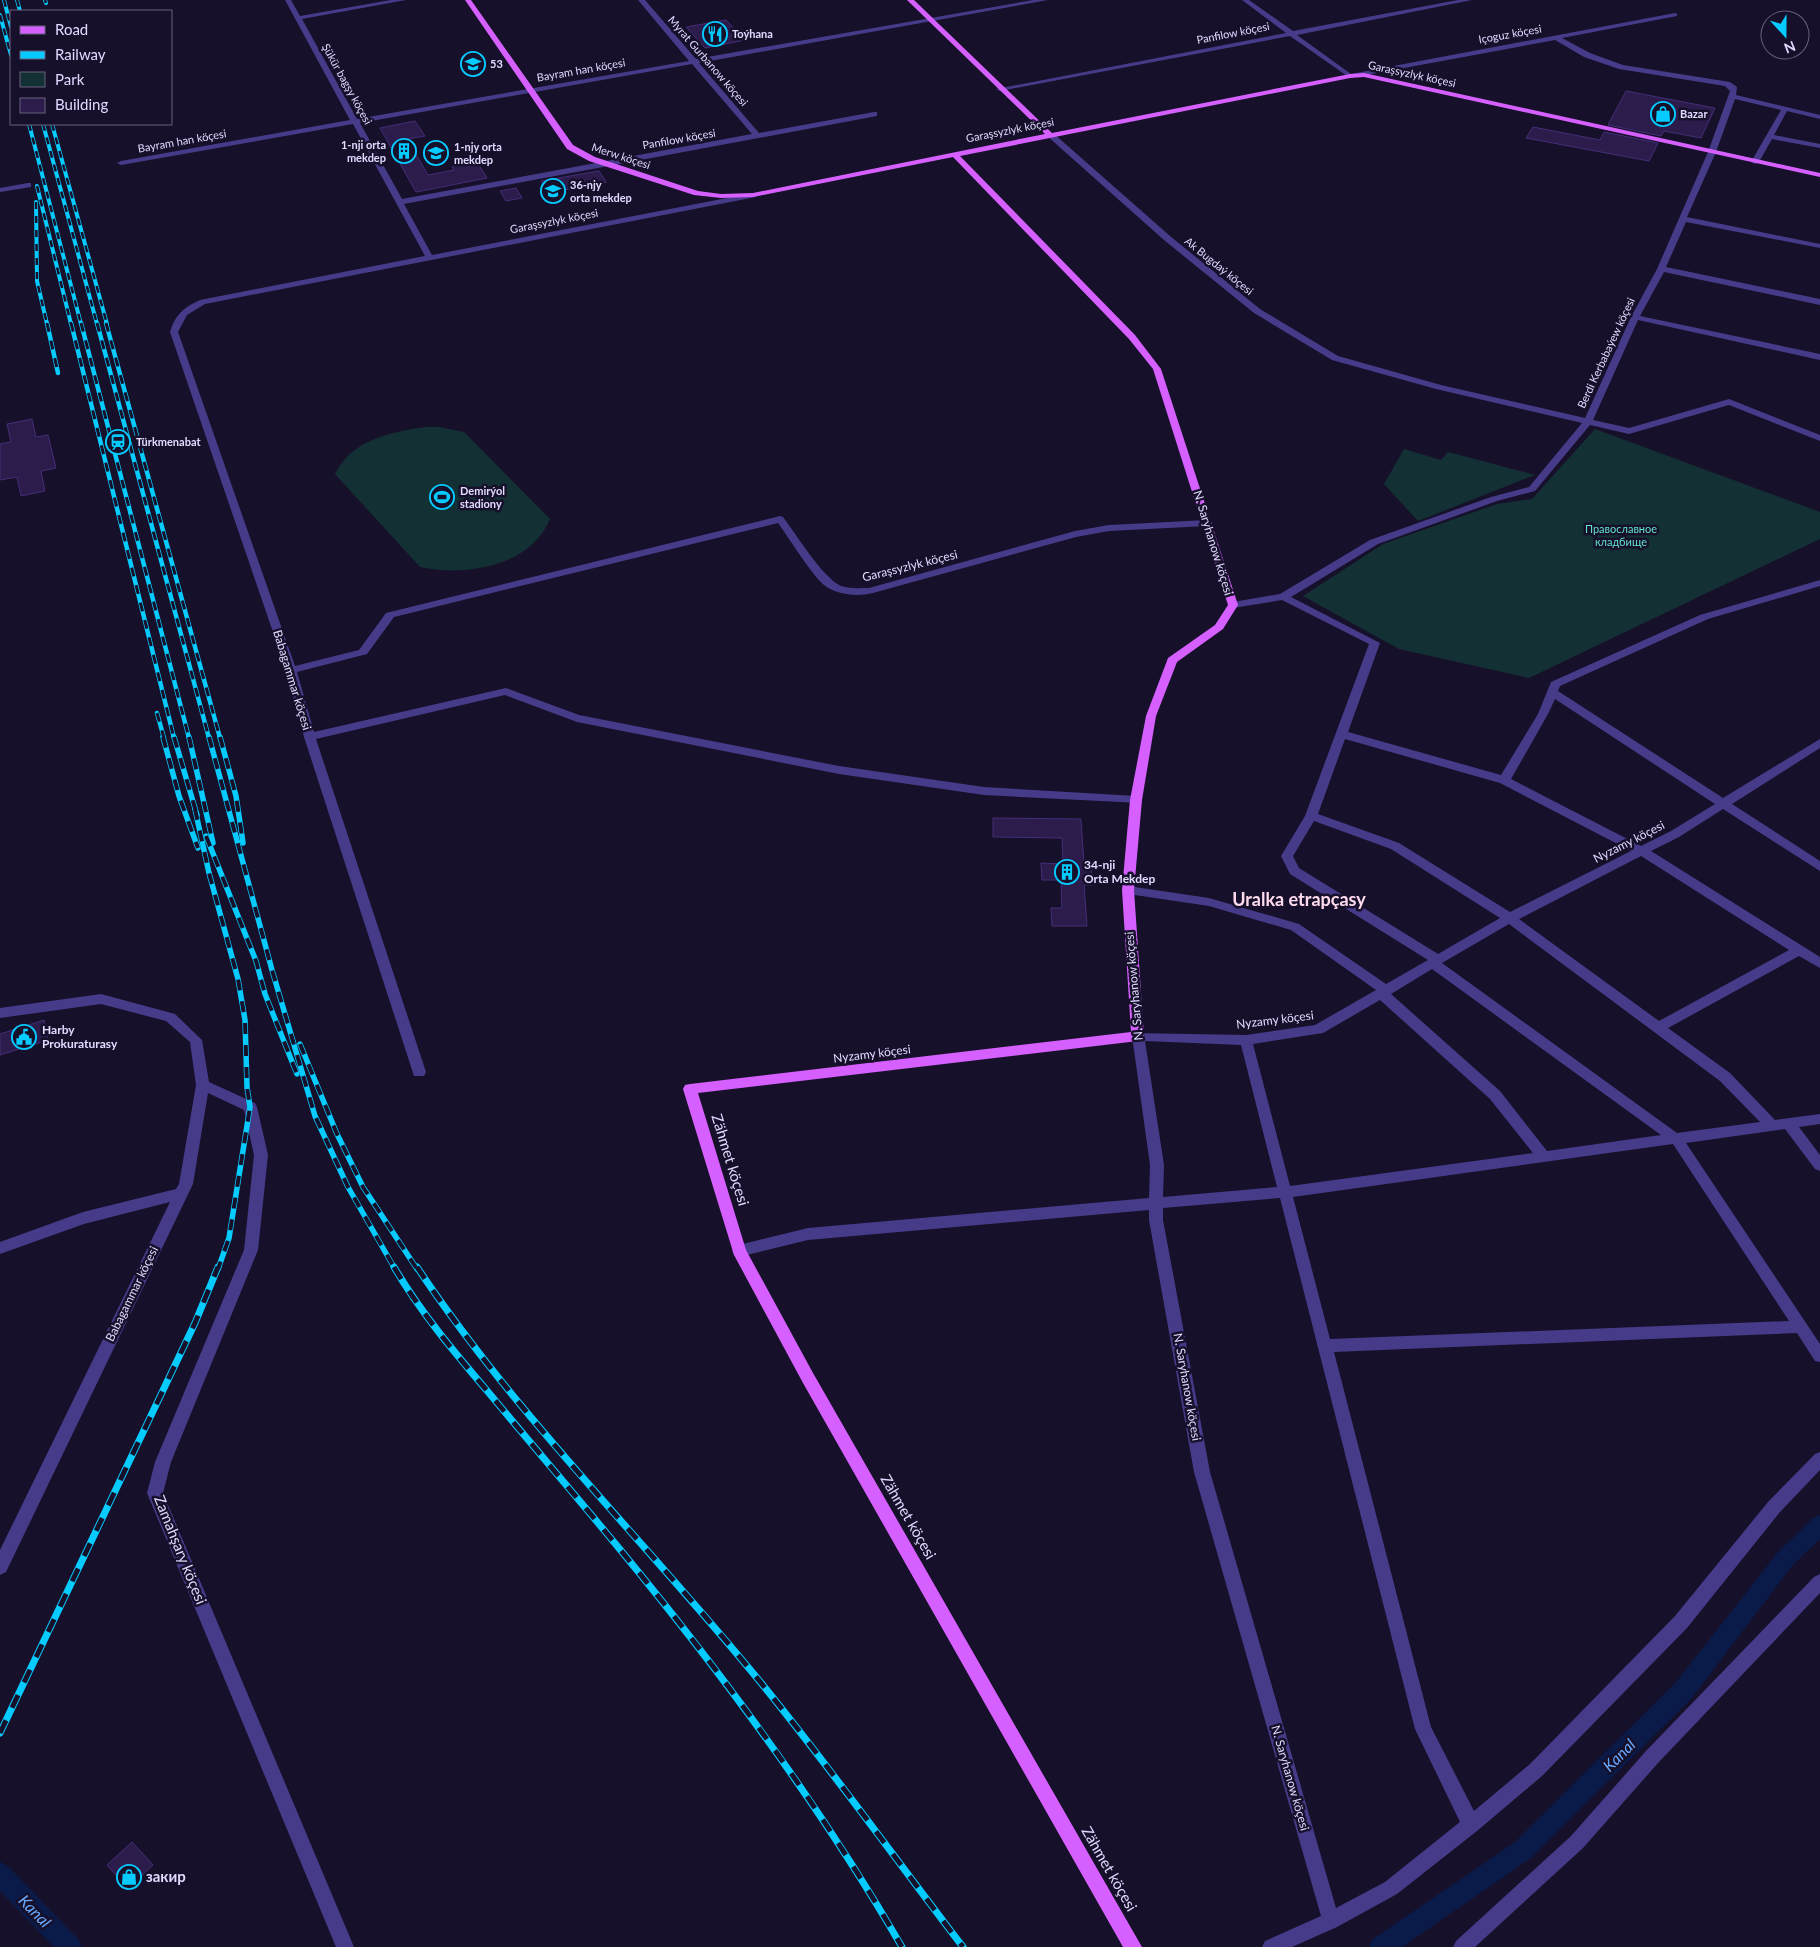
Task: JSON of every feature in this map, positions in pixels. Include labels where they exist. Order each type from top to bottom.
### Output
[{"type":"main road","name":"Merw köçesi","points":[[468,0],[570,147],[580,154],[697,193],[721,196],[753,195]]},
{"type":"main road","name":"Ak Bugdaý köçesi","points":[[910,0],[1000,89],[1050,135]]},
{"type":"main road","name":"Garaşsyzlyk köçesi","points":[[753,195],[1350,76],[1364,76],[1820,175]]},
{"type":"main road","name":"N. Saryhanow köçesi","points":[[954,154],[1132,337],[1157,369],[1233,605],[1219,627],[1172,660],[1151,716],[1136,800],[1128,890],[1138,1036]]},
{"type":"main road","name":"Nyzamy köçesi","points":[[690,1089],[1138,1036]]},
{"type":"main road","name":"Zähmet köçesi","points":[[690,1089],[739,1251],[813,1387],[1133,1947]]},
{"type":"street","name":"Şükür bagşy köçesi","points":[[288,0],[430,258]]},
{"type":"street","points":[[298,18],[403,0]]},
{"type":"street","name":"Myrat Gurbanow köçesi","points":[[641,0],[757,136]]},
{"type":"street","name":"Bayram han köçesi","points":[[121,163],[1045,0]]},
{"type":"street","points":[[1245,0],[1350,76]]},
{"type":"street","name":"Panfilow köçesi","points":[[1000,89],[1470,0]]},
{"type":"street","name":"Içoguz köçesi","points":[[1350,76],[1675,15]]},
{"type":"street","points":[[1555,38],[1587,55],[1622,67],[1727,84],[1734,89],[1733,96],[1820,117]]},
{"type":"street","name":"Berdi Kerbabaýew köçesi","points":[[1233,605],[1283,597],[1374,542],[1494,499],[1532,489],[1587,423],[1635,317],[1661,269],[1712,152],[1733,96]]},
{"type":"street","points":[[1755,162],[1785,109]]},
{"type":"street","name":"Panfilow köçesi","points":[[400,202],[874,114]]},
{"type":"street","name":"Ak Bugdaý köçesi","points":[[1050,135],[1167,238],[1257,311],[1335,358],[1439,387],[1587,423],[1629,431],[1729,402],[1820,438]]},
{"type":"street","points":[[1770,136],[1820,146]]},
{"type":"street","points":[[0,190],[28,185]]},
{"type":"street","name":"Garaşsyzlyk köçesi","points":[[203,302],[753,195]]},
{"type":"street","points":[[1683,219],[1820,246]]},
{"type":"street","points":[[1661,269],[1820,302]]},
{"type":"street","name":"Babagammar köçesi","points":[[203,302],[192,306],[177,319],[174,332],[291,670],[310,737],[419,1072]]},
{"type":"street","points":[[1635,317],[1820,357]]},
{"type":"street","name":"Garaşsyzlyk köçesi","points":[[291,670],[363,652],[390,614],[780,519],[826,581],[836,589],[850,592],[869,591],[1075,534],[1109,528],[1207,523]]},
{"type":"street","points":[[1504,780],[1543,714],[1555,684],[1704,617],[1820,583]]},
{"type":"street","points":[[1283,597],[1374,644],[1311,816],[1287,856],[1294,871],[1435,961],[1677,1140],[1820,1356]]},
{"type":"street","points":[[310,737],[506,691],[577,718],[839,770],[984,791],[1136,800]]},
{"type":"street","points":[[1552,692],[1820,867]]},
{"type":"street","points":[[1342,734],[1504,780],[1641,851],[1820,963]]},
{"type":"street","name":"Nyzamy köçesi","points":[[1138,1036],[1246,1040],[1318,1030],[1510,918],[1675,834],[1820,743]]},
{"type":"street","points":[[1311,816],[1395,846],[1510,918],[1725,1078],[1773,1126]]},
{"type":"street","points":[[1128,890],[1209,902],[1295,928],[1384,992],[1495,1095],[1545,1158]]},
{"type":"street","points":[[1658,1028],[1799,950]]},
{"type":"street","name":"Babagammar köçesi","points":[[0,1014],[25,1008],[101,999],[170,1017],[196,1040],[203,1085],[186,1184],[0,1568]]},
{"type":"street","name":"N. Saryhanow köçesi","points":[[1138,1036],[1157,1165],[1156,1220],[1202,1472],[1331,1921]]},
{"type":"street","points":[[1246,1040],[1423,1729],[1471,1825]]},
{"type":"street","name":"Zamahşary köçesi","points":[[203,1085],[250,1107],[261,1154],[251,1250],[163,1462],[155,1492],[345,1947]]},
{"type":"street","points":[[739,1251],[808,1234],[1285,1192],[1820,1119]]},
{"type":"street","points":[[1790,1124],[1820,1164]]},
{"type":"street","points":[[0,1248],[83,1218],[181,1194]]},
{"type":"street","points":[[1324,1346],[1801,1328]]},
{"type":"street","points":[[1271,1947],[1331,1921],[1391,1888],[1471,1825],[1536,1770],[1681,1622],[1774,1507],[1820,1459]]},
{"type":"street","points":[[1462,1947],[1577,1842],[1652,1757],[1820,1582]]},
{"type":"green space","name":"Demirýol stadiony","points":[[425,427],[439,427],[464,432],[550,519],[541,535],[528,548],[512,558],[476,569],[438,570],[420,567],[335,474],[342,462],[351,453],[373,440],[386,435]]},
{"type":"green space","name":"Православное кладбище","points":[[1595,429],[1820,512],[1820,539],[1529,678],[1399,649],[1303,596],[1383,544],[1497,504],[1532,499]]},
{"type":"green space","points":[[1404,449],[1441,460],[1448,452],[1535,475],[1418,521],[1384,484]]},
{"type":"building","name":"Toýhana","points":[[726,20],[745,40],[705,48],[686,27]]},
{"type":"building","name":"Bazar","points":[[1626,91],[1715,108],[1701,138],[1664,131],[1661,136],[1608,125]]},
{"type":"building","name":"1-nji orta mekdep","points":[[415,121],[425,136],[407,139],[428,175],[454,170],[452,166],[465,164],[467,167],[479,165],[487,178],[416,192],[380,128]]},
{"type":"building","points":[[1533,127],[1600,140],[1604,132],[1658,143],[1649,161],[1526,138]]},
{"type":"building","name":"36-njy orta mekdep","points":[[599,171],[606,182],[564,190],[566,193],[551,196],[541,181]]},
{"type":"building","points":[[516,188],[522,198],[506,201],[500,191]]},
{"type":"building","points":[[32,419],[36,437],[48,435],[56,468],[41,471],[45,491],[21,496],[17,477],[0,480],[0,444],[11,442],[7,424]]},
{"type":"building","name":"34-nji Orta Mekdep","points":[[993,818],[1081,819],[1084,864],[1091,864],[1092,885],[1084,885],[1087,926],[1052,926],[1051,908],[1062,908],[1061,880],[1042,880],[1041,863],[1063,864],[1062,838],[993,837]]},
{"type":"building","name":"Harby Prokuraturasy","points":[[44,1020],[48,1040],[0,1055],[0,1034]]},
{"type":"building","name":"закир","points":[[132,1842],[153,1865],[128,1889],[107,1865]]},
{"type":"waterway","name":"Kanal","points":[[1381,1947],[1523,1850],[1684,1690],[1785,1559],[1820,1525]]},
{"type":"waterway","name":"Kanal","points":[[0,1874],[70,1947]]},
{"type":"railway","points":[[4,0],[10,23]]},
{"type":"railway","points":[[17,0],[20,10]]},
{"type":"railway","points":[[0,15],[10,51]]},
{"type":"railway","points":[[29,125],[81,324]]},
{"type":"railway","points":[[43,125],[97,324]]},
{"type":"railway","points":[[52,125],[107,324]]},
{"type":"railway","points":[[37,186],[71,324]]},
{"type":"railway","points":[[36,202],[37,281],[47,324]]},
{"type":"railway","points":[[47,323],[58,373]]},
{"type":"railway","points":[[71,323],[174,738]]},
{"type":"railway","points":[[81,323],[189,738]]},
{"type":"railway","points":[[97,323],[209,738]]},
{"type":"railway","points":[[106,323],[220,738]]},
{"type":"railway","points":[[157,713],[164,738]]},
{"type":"railway","points":[[163,737],[179,796],[198,848]]},
{"type":"railway","points":[[174,737],[197,815]]},
{"type":"railway","points":[[189,737],[213,843]]},
{"type":"railway","points":[[209,737],[272,970],[315,1116],[348,1187],[395,1269]]},
{"type":"railway","points":[[220,737],[236,796],[243,843]]},
{"type":"railway","points":[[195,809],[209,873],[238,979],[245,1020],[247,1087],[250,1107],[229,1238],[218,1269]]},
{"type":"railway","points":[[206,836],[256,961],[265,994],[297,1074]]},
{"type":"railway","points":[[300,1044],[337,1134],[363,1187],[417,1269]]},
{"type":"railway","points":[[0,1733],[195,1323],[218,1267]]},
{"type":"railway","points":[[394,1267],[415,1300],[451,1348],[618,1547],[732,1691],[838,1842],[902,1947]]},
{"type":"railway","points":[[417,1267],[456,1323],[498,1377],[766,1689],[963,1947]]},
{"type":"place","name":"Toýhana","points":[[715,34]]},
{"type":"place","name":"53","points":[[473,64]]},
{"type":"place","name":"Bazar","points":[[1663,114]]},
{"type":"place","name":"1-nji orta mekdep","points":[[404,151]]},
{"type":"place","name":"1-njy orta mekdep","points":[[436,153]]},
{"type":"place","name":"36-njy orta mekdep","points":[[553,191]]},
{"type":"place","name":"Türkmenabat","points":[[118,442]]},
{"type":"place","name":"Demirýol stadiony","points":[[442,497]]},
{"type":"place","name":"34-nji Orta Mekdep","points":[[1067,872]]},
{"type":"place","name":"Harby Prokuraturasy","points":[[24,1037]]},
{"type":"place","name":"закир","points":[[129,1877]]},
{"type":"district","name":"Uralka etrapçasy","points":[[1299,900]]}]
